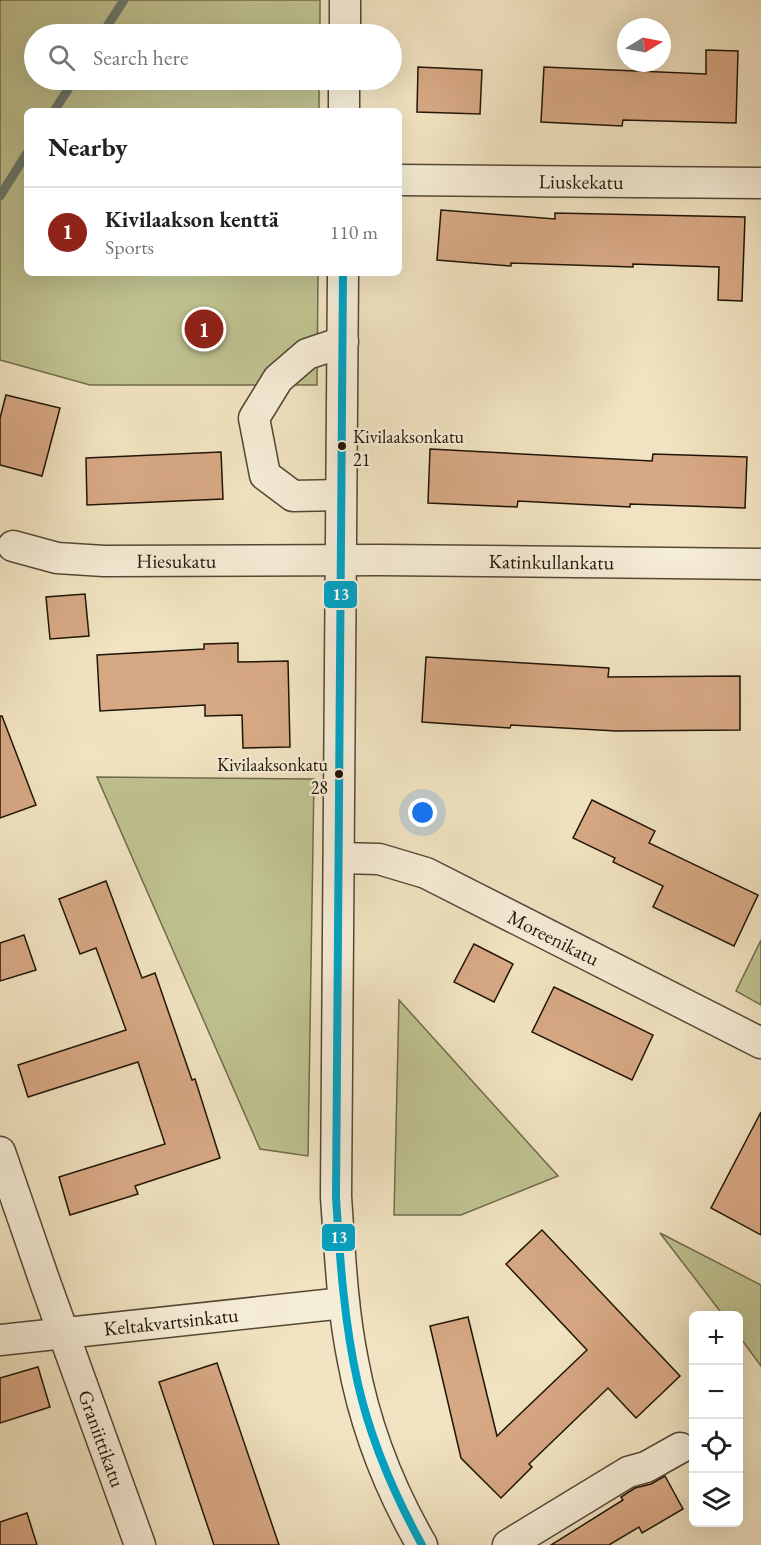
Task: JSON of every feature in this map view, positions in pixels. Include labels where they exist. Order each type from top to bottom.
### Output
[{"type":"street","points":[[345,0],[345,24]]},
{"type":"street","points":[[344,90],[344,108]]},
{"type":"street","name":"Liuskekatu","points":[[402,180],[761,183]]},
{"type":"street","points":[[343,276],[336,1197],[344,1303],[353,1362],[378,1453],[406,1518],[422,1545]]},
{"type":"street","points":[[341,495],[293,496],[265,475],[254,418],[279,379],[307,354],[343,342]]},
{"type":"street","name":"Hiesukatu","points":[[13,546],[57,558],[104,561],[341,560]]},
{"type":"street","name":"Katinkullankatu","points":[[341,560],[761,564]]},
{"type":"street","name":"Moreenikatu","points":[[339,858],[379,859],[426,873],[761,1042]]},
{"type":"street","name":"Graniittikatu","points":[[0,1152],[140,1545]]},
{"type":"street","name":"Keltakvartsinkatu","points":[[0,1340],[344,1303]]},
{"type":"street","points":[[508,1545],[628,1472],[646,1467],[680,1448]]},
{"type":"green space","points":[[0,0],[320,0],[320,24],[24,24],[24,90],[319,90],[319,108],[24,108],[24,276],[318,276],[317,385],[90,385],[0,360]]},
{"type":"green space","points":[[97,777],[314,779],[308,1156],[260,1149]]},
{"type":"green space","points":[[761,940],[761,1005],[736,991]]},
{"type":"green space","points":[[399,1000],[558,1176],[461,1215],[394,1215]]},
{"type":"green space","points":[[660,1233],[761,1285],[761,1366],[743,1341],[743,1311],[720,1311]]},
{"type":"building","points":[[706,50],[738,51],[736,123],[623,120],[622,126],[541,122],[544,67],[617,70],[617,72],[706,74]]},
{"type":"building","points":[[418,67],[482,70],[480,114],[417,112]]},
{"type":"building","points":[[441,210],[555,219],[555,213],[745,217],[742,301],[718,300],[719,267],[511,263],[511,266],[437,260]]},
{"type":"building","points":[[6,395],[60,408],[42,476],[0,465],[0,418]]},
{"type":"building","points":[[430,449],[652,461],[653,454],[747,457],[745,508],[630,504],[630,507],[518,501],[517,507],[428,503]]},
{"type":"building","points":[[221,452],[223,499],[87,505],[86,458]]},
{"type":"building","points":[[85,594],[89,636],[50,639],[46,597]]},
{"type":"building","points":[[238,643],[238,662],[288,661],[290,747],[243,748],[242,715],[205,716],[205,705],[100,711],[97,655],[204,649],[204,644]]},
{"type":"building","points":[[426,657],[609,668],[608,677],[740,676],[740,730],[616,731],[511,725],[510,728],[422,722]]},
{"type":"building","points":[[0,716],[2,716],[36,805],[0,818]]},
{"type":"building","points":[[592,800],[655,831],[649,843],[758,895],[734,946],[653,907],[663,886],[613,862],[615,858],[573,838]]},
{"type":"building","points":[[106,881],[142,978],[155,973],[192,1080],[195,1079],[220,1158],[135,1186],[138,1194],[70,1215],[59,1177],[165,1144],[138,1062],[28,1097],[18,1065],[126,1030],[96,948],[80,954],[59,899]]},
{"type":"building","points":[[24,935],[36,970],[0,981],[0,943]]},
{"type":"building","points":[[474,944],[513,964],[494,1002],[454,982]]},
{"type":"building","points":[[554,987],[653,1035],[632,1080],[532,1032]]},
{"type":"building","points":[[761,1112],[761,1235],[711,1208]]},
{"type":"building","points":[[542,1230],[680,1376],[636,1418],[608,1388],[529,1464],[532,1467],[501,1498],[461,1458],[430,1326],[468,1317],[497,1436],[587,1350],[506,1264]]},
{"type":"building","points":[[217,1363],[279,1545],[214,1545],[159,1382]]},
{"type":"building","points":[[38,1367],[50,1407],[0,1423],[0,1378]]},
{"type":"building","points":[[665,1476],[683,1509],[642,1533],[639,1527],[609,1545],[551,1545],[623,1500],[621,1497],[635,1488],[651,1484]]},
{"type":"building","points":[[27,1513],[37,1545],[0,1545],[0,1522]]},
{"type":"waterway","points":[[108,24],[124,0]]},
{"type":"waterway","points":[[56,108],[68,90]]},
{"type":"waterway","points":[[0,196],[24,158]]},
{"type":"transit line","name":"13","points":[[343,276],[336,1197],[346,1314],[363,1405],[384,1467],[422,1545]]},
{"type":"place","name":"Kivilaakson kenttä","points":[[204,329]]},
{"type":"place","name":"Kivilaaksonkatu 21","points":[[342,446]]},
{"type":"place","name":"Kivilaaksonkatu 28","points":[[339,774]]}]
